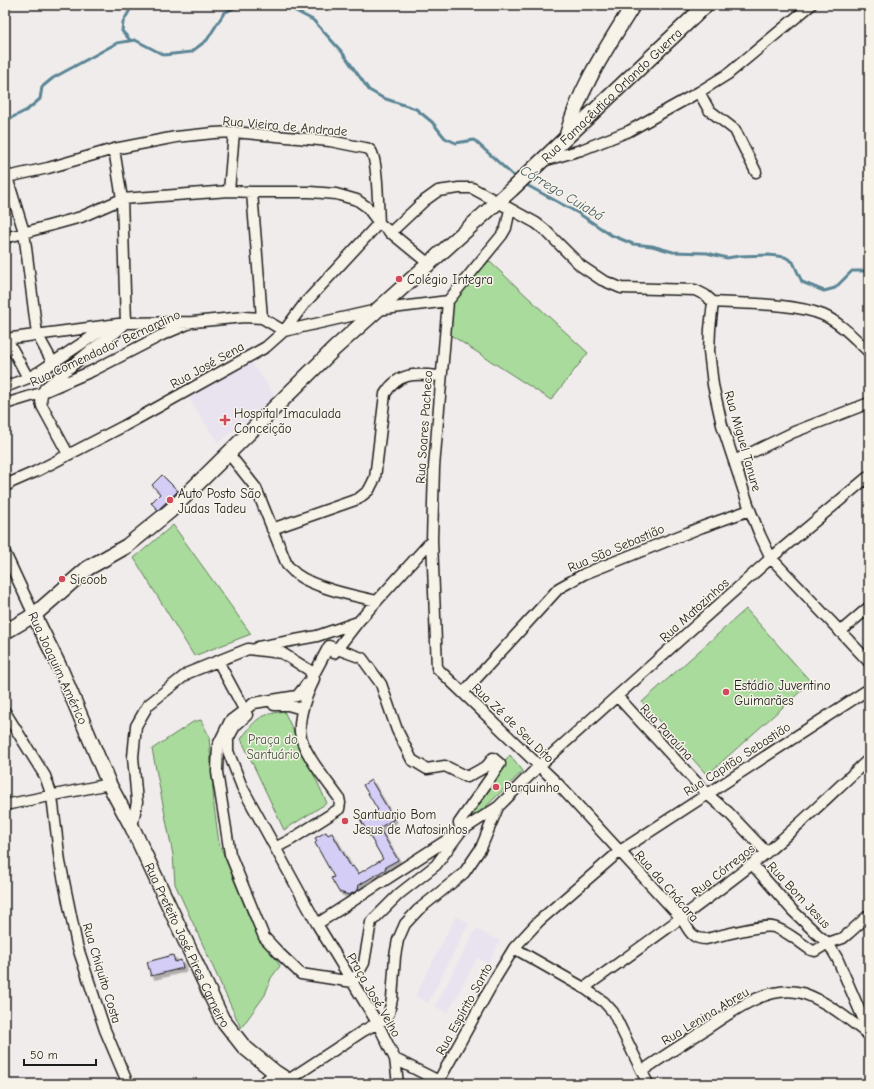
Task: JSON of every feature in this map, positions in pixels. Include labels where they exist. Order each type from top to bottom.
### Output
[{"type":"main road","points":[[567,136],[587,82],[633,5]]},
{"type":"main road","name":"Rua Famacêutico Orlando Guerra","points":[[5,632],[34,615],[88,568],[127,546],[170,511],[335,348],[429,264],[504,206],[511,190],[706,5]]},
{"type":"main road","name":"Rua Joaquim Américo","points":[[34,615],[61,670],[110,784]]},
{"type":"main road","name":"Rua Prefeito José Pires Carneiro","points":[[110,784],[132,827],[222,1019],[244,1047],[285,1079]]},
{"type":"street","points":[[537,165],[629,131],[699,92],[728,74],[811,5]]},
{"type":"street","points":[[699,92],[709,110],[735,130],[756,172]]},
{"type":"street","points":[[230,191],[234,132]]},
{"type":"street","name":"Rua Vieira de Andrade","points":[[6,174],[48,168],[114,149],[176,137],[234,132],[330,141],[370,150],[373,156],[377,177],[379,224]]},
{"type":"street","points":[[567,136],[581,150]]},
{"type":"street","points":[[68,454],[42,406],[40,400],[42,393],[45,388],[126,323],[122,199],[114,149]]},
{"type":"street","points":[[6,174],[24,232],[37,334],[53,363]]},
{"type":"street","points":[[390,233],[424,201],[438,191],[458,188],[472,188],[536,223],[581,266],[602,280],[621,288],[696,290],[713,302],[800,308],[824,316],[843,328],[869,352]]},
{"type":"street","points":[[5,238],[81,217],[122,199],[230,191],[310,192],[336,194],[357,200],[367,207],[379,224],[429,264]]},
{"type":"street","points":[[252,192],[262,318]]},
{"type":"street","points":[[284,331],[377,310],[448,301],[502,235],[506,228],[504,206]]},
{"type":"street","name":"Rua José Sena","points":[[7,484],[124,426],[266,347],[284,331],[305,303],[379,224]]},
{"type":"street","name":"Rua Soares Pacheco","points":[[437,668],[432,540],[434,467],[440,376],[448,301]]},
{"type":"street","name":"Rua Miguel Tanure","points":[[713,302],[709,351],[712,378],[722,425],[750,510],[771,558],[869,662]]},
{"type":"street","name":"Rua Comendador Bernardino","points":[[6,339],[126,323],[193,322],[244,317],[262,318],[284,331]]},
{"type":"street","name":"Rua Comendador Bernardino","points":[[5,404],[42,393],[92,371],[162,335],[193,322]]},
{"type":"street","points":[[5,387],[28,378],[53,363],[108,325]]},
{"type":"street","points":[[6,339],[28,378]]},
{"type":"street","points":[[272,529],[358,499],[369,490],[375,478],[385,394],[390,386],[404,377],[415,374],[440,376]]},
{"type":"street","points":[[734,461],[794,432],[869,403]]},
{"type":"street","points":[[229,454],[256,488],[287,565],[296,574],[310,582],[377,601]]},
{"type":"street","name":"Rua Matozinhos","points":[[498,807],[539,766],[771,558],[869,476]]},
{"type":"street","name":"Rua São Sebastião","points":[[463,693],[559,588],[584,574],[750,510]]},
{"type":"street","points":[[338,649],[358,622],[432,540]]},
{"type":"street","name":"Rua Joaquim Américo","points":[[5,553],[34,615]]},
{"type":"street","points":[[840,632],[869,607]]},
{"type":"street","points":[[132,827],[137,802],[132,757],[136,726],[148,705],[188,673],[248,649],[317,636],[358,622]]},
{"type":"street","points":[[314,677],[297,696],[254,703],[235,726],[228,739],[228,751],[242,787],[275,848],[292,839],[339,808],[340,803],[338,798],[306,750],[300,732],[302,709],[314,677],[329,646],[362,658],[381,684],[397,730],[412,760],[427,769],[445,766],[467,777],[487,766],[493,758],[500,764],[459,823],[461,831]]},
{"type":"street","points":[[248,649],[282,654],[309,670],[314,677]]},
{"type":"street","points":[[218,661],[246,712]]},
{"type":"street","name":"Rua Zé de Seu Dito","points":[[437,668],[557,783],[620,851]]},
{"type":"street","name":"Rua Capitão Sebastião","points":[[514,948],[539,921],[620,851],[869,689]]},
{"type":"street","name":"Rua Paraúna","points":[[617,696],[706,794],[728,812],[766,852]]},
{"type":"street","points":[[302,709],[288,704],[271,706],[246,712],[230,721],[218,744],[217,772],[230,854],[264,937],[301,974],[352,982],[364,963],[371,922],[399,894],[436,865],[461,831]]},
{"type":"street","name":"Rua Chiquito Costa","points":[[5,712],[45,776],[52,796],[60,862],[76,945],[105,1030],[128,1084]]},
{"type":"street","name":"Rua Córregos","points":[[584,988],[682,919],[752,864],[869,759]]},
{"type":"street","points":[[5,805],[110,784]]},
{"type":"street","points":[[317,924],[498,807]]},
{"type":"street","points":[[261,1084],[285,1079],[363,1031],[385,1020],[389,1013],[392,999],[395,956],[398,940],[406,924],[418,910],[464,873],[481,848],[498,807]]},
{"type":"street","name":"Praça José Velho","points":[[275,848],[317,924],[378,1024],[395,1059],[398,1084]]},
{"type":"street","name":"Rua da Chácara","points":[[620,851],[682,919],[693,936],[699,939],[706,939],[762,926],[773,927],[783,931],[811,950],[820,950],[828,943]]},
{"type":"street","name":"Rua Bom Jesus","points":[[752,864],[792,910],[828,943],[837,958],[869,1032]]},
{"type":"street","name":"Rua Bom Jesus","points":[[828,943],[843,938],[869,916]]},
{"type":"street","points":[[514,948],[584,988],[604,1002],[613,1012],[648,1084]]},
{"type":"street","name":"Rua Espírito Santo","points":[[438,1082],[495,979],[514,948]]},
{"type":"street","name":"Rua Lenina Abreu","points":[[642,1071],[739,1008],[765,996],[780,992],[801,993],[817,999],[869,1035]]},
{"type":"street","points":[[395,1059],[438,1082]]},
{"type":"shaded area","name":"Hospital Imaculada Conceição","points":[[249,359],[276,397],[218,443],[188,397]]},
{"type":"shaded area","points":[[456,916],[469,923],[428,1003],[415,996]]},
{"type":"shaded area","points":[[476,929],[500,941],[488,964],[477,958],[448,1013],[435,1006]]},
{"type":"green space","points":[[489,261],[588,353],[551,400],[449,334],[454,297]]},
{"type":"green space","points":[[173,525],[251,634],[194,656],[134,558]]},
{"type":"green space","name":"Estádio Juventino Guimarães","points":[[746,609],[811,682],[707,775],[642,702]]},
{"type":"green space","name":"Praça do Santuário","points":[[284,711],[327,803],[284,830],[241,739],[258,719]]},
{"type":"green space","points":[[201,720],[209,736],[214,806],[219,843],[249,917],[280,966],[271,978],[265,995],[241,1028],[175,884],[173,855],[152,749],[193,722]]},
{"type":"green space","name":"Parquinho","points":[[510,755],[523,771],[475,817],[466,822],[466,816]]},
{"type":"building","points":[[162,475],[178,491],[158,510],[151,503],[160,494],[152,485]]},
{"type":"building","points":[[371,780],[394,819],[379,828],[398,860],[359,885],[358,890],[349,895],[339,892],[331,878],[334,877],[315,843],[317,841],[315,838],[326,832],[328,835],[332,833],[351,867],[353,866],[358,874],[383,859],[360,819],[378,810],[363,785]]},
{"type":"building","points":[[173,955],[175,962],[181,960],[183,968],[151,976],[147,962]]},
{"type":"waterway","points":[[131,5],[131,8],[123,22],[122,31],[131,41]]},
{"type":"waterway","name":"Córrego Cuiabá","points":[[5,121],[27,110],[40,99],[42,87],[53,78],[117,43],[135,40],[164,55],[191,52],[207,40],[224,13],[240,5]]},
{"type":"waterway","name":"Córrego Cuiabá","points":[[284,5],[313,20],[342,52],[369,90],[383,98],[416,109],[432,122],[445,138],[456,143],[474,140],[517,179]]},
{"type":"waterway","name":"Córrego Cuiabá","points":[[523,183],[578,213],[611,235],[633,244],[652,246],[673,252],[707,253],[727,258],[769,255],[785,257],[793,262],[802,282],[824,291],[835,288],[852,271],[869,271]]},
{"type":"place","name":"Colégio Integra","points":[[399,279]]},
{"type":"place","name":"Hospital Imaculada Conceição","points":[[225,420]]},
{"type":"place","name":"Auto Posto São Judas Tadeu","points":[[170,500]]},
{"type":"place","name":"Sicoob","points":[[62,579]]},
{"type":"place","name":"Estádio Juventino Guimarães","points":[[726,692]]},
{"type":"place","name":"Parquinho","points":[[496,787]]},
{"type":"place","name":"Santuario Bom Jesus de Matosinhos","points":[[345,821]]}]
